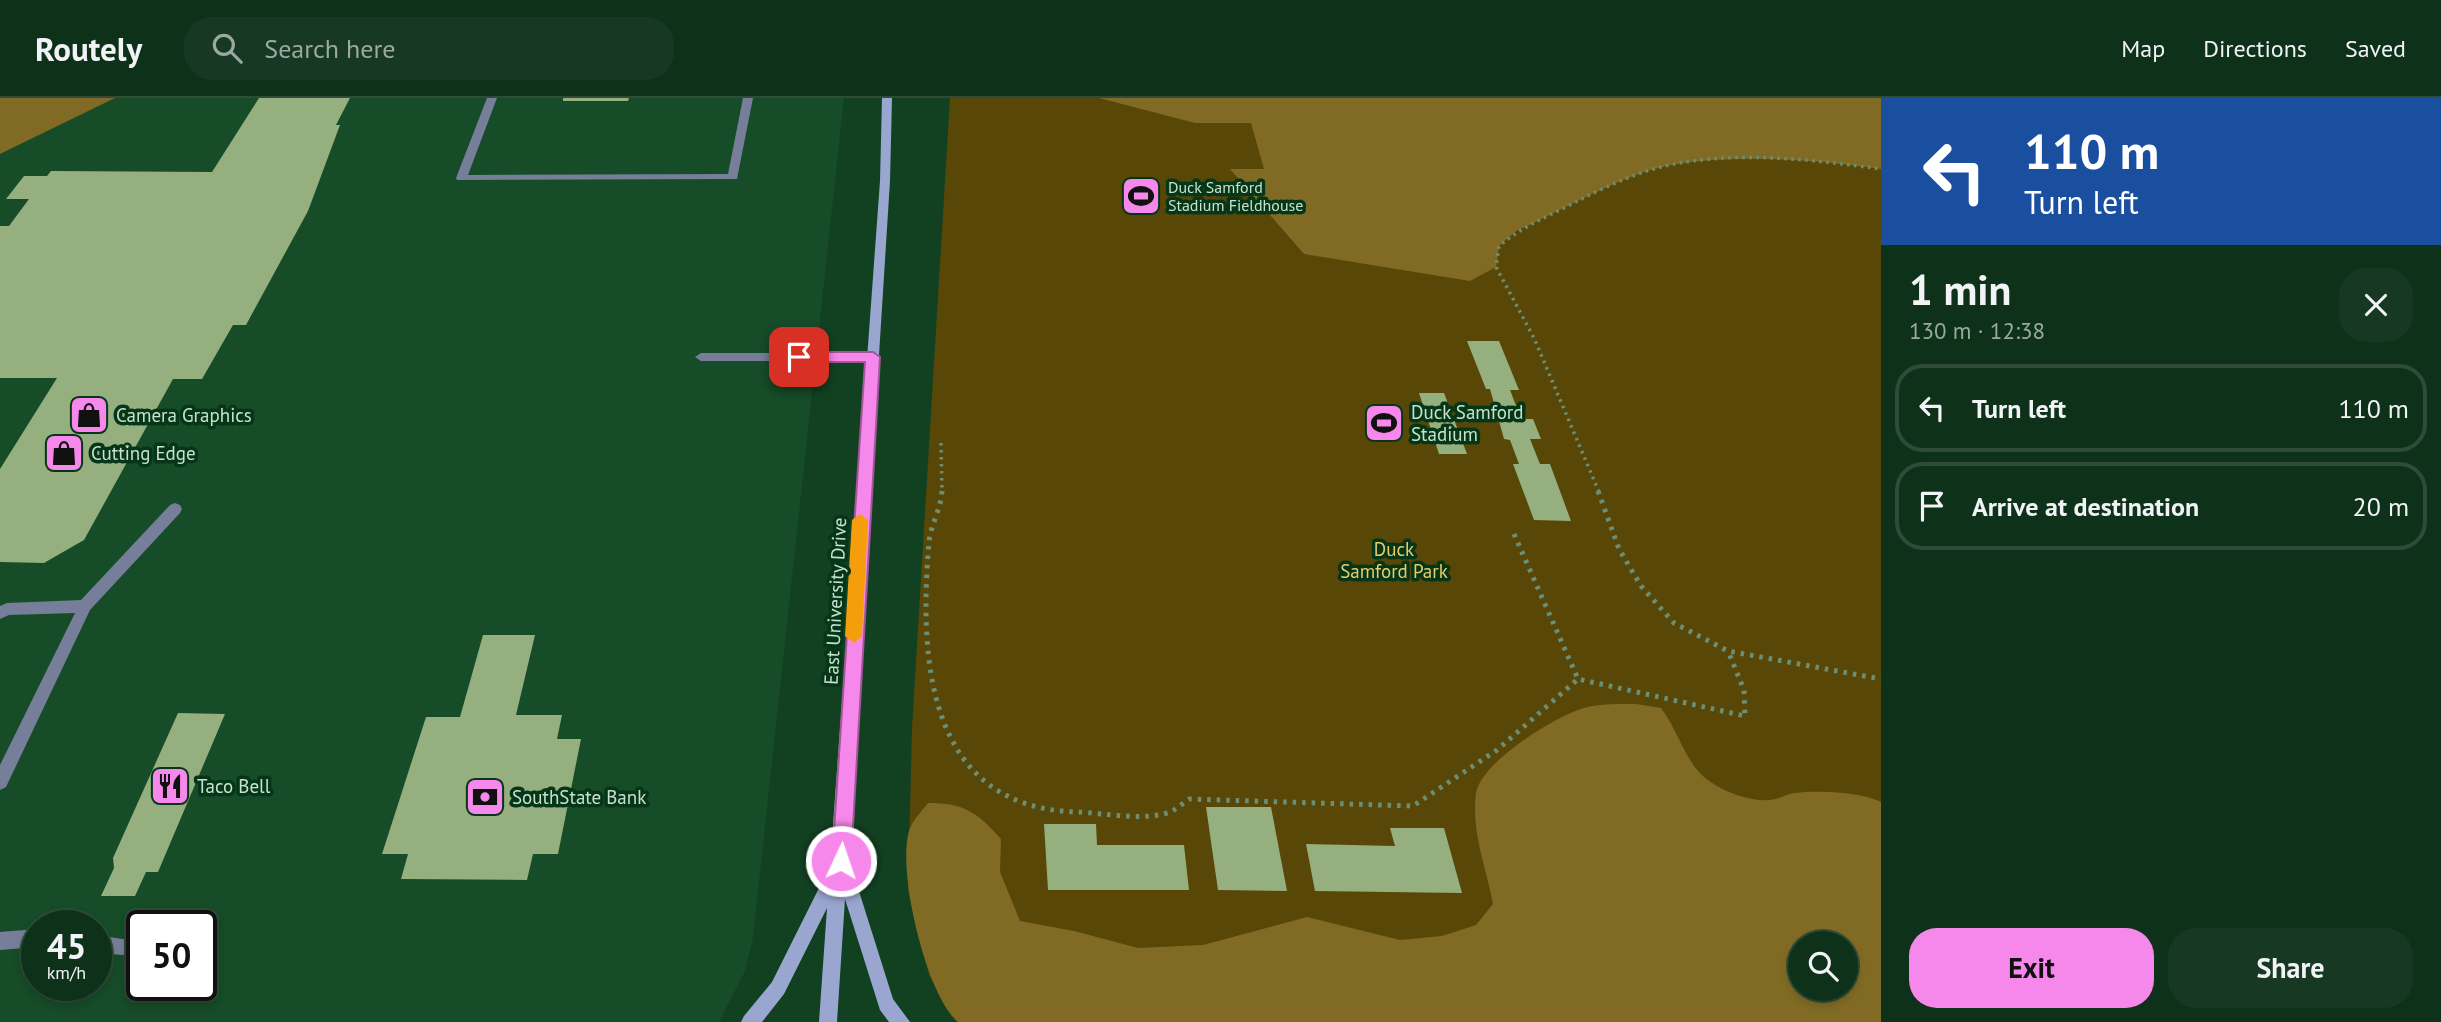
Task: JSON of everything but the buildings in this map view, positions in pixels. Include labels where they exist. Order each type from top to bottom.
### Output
[{"type":"main road","name":"East University Drive","points":[[828,1022],[885,181],[887,98]]},
{"type":"main road","points":[[750,1022],[778,988],[841,861]]},
{"type":"main road","points":[[841,861],[886,1004],[901,1022]]},
{"type":"street","points":[[492,98],[461,178],[733,177],[748,98]]},
{"type":"street","points":[[701,357],[873,357]]},
{"type":"street","points":[[0,782],[85,606],[175,509]]},
{"type":"street","points":[[0,613],[6,609],[85,606]]},
{"type":"street","points":[[0,941],[21,939]]},
{"type":"street","points":[[112,945],[123,946]]},
{"type":"path","points":[[1881,169],[1769,161],[1676,164],[1646,172],[1516,231],[1499,246],[1496,267],[1539,351],[1593,476],[1619,549],[1641,586],[1674,623],[1728,651],[1881,679]]},
{"type":"path","points":[[941,443],[942,496],[929,539],[929,653],[935,694],[943,729],[960,760],[984,785],[1017,802],[1062,812],[1168,813],[1189,799],[1413,806],[1497,750],[1578,679]]},
{"type":"path","points":[[1514,534],[1578,679]]},
{"type":"path","points":[[1578,679],[1745,716],[1744,690],[1728,651]]},
{"type":"shaded area","points":[[0,98],[115,98],[0,154]]},
{"type":"shaded area","points":[[115,98],[844,98],[753,937],[745,971],[719,1022],[0,1022],[0,154]]},
{"type":"shaded area","points":[[1099,98],[1881,98],[1881,169],[1826,162],[1731,159],[1672,165],[1647,171],[1516,231],[1499,246],[1496,267],[1470,281],[1304,254],[1230,169],[1264,169],[1251,123],[1195,123]]},
{"type":"shaded area","points":[[1607,704],[1636,704],[1661,708],[1697,770],[1726,791],[1761,800],[1795,793],[1827,792],[1863,796],[1881,802],[1881,1022],[958,1022],[946,1008],[935,986],[917,931],[907,874],[906,850],[909,831],[928,803],[961,807],[985,822],[1001,839],[1000,872],[1020,921],[1074,931],[1138,948],[1203,945],[1307,917],[1400,940],[1442,936],[1476,925],[1493,904],[1477,836],[1476,793],[1481,781],[1503,756],[1551,723],[1578,710]]},
{"type":"green space","name":"Duck Samford Park","points":[[950,98],[1881,98],[1881,1022],[958,1022],[929,975],[908,891],[912,728]]},
{"type":"slow traffic","points":[[854,636],[860,520]]},
{"type":"place","name":"Duck Samford Stadium Fieldhouse","points":[[1141,196]]},
{"type":"place","name":"Camera Graphics","points":[[89,415]]},
{"type":"place","name":"Duck Samford Stadium","points":[[1384,423]]},
{"type":"place","name":"Cutting Edge","points":[[64,453]]},
{"type":"place","name":"Taco Bell","points":[[170,786]]},
{"type":"place","name":"SouthState Bank","points":[[485,797]]},
{"type":"route","points":[[799,357],[873,357],[860,517],[841,861]]}]
